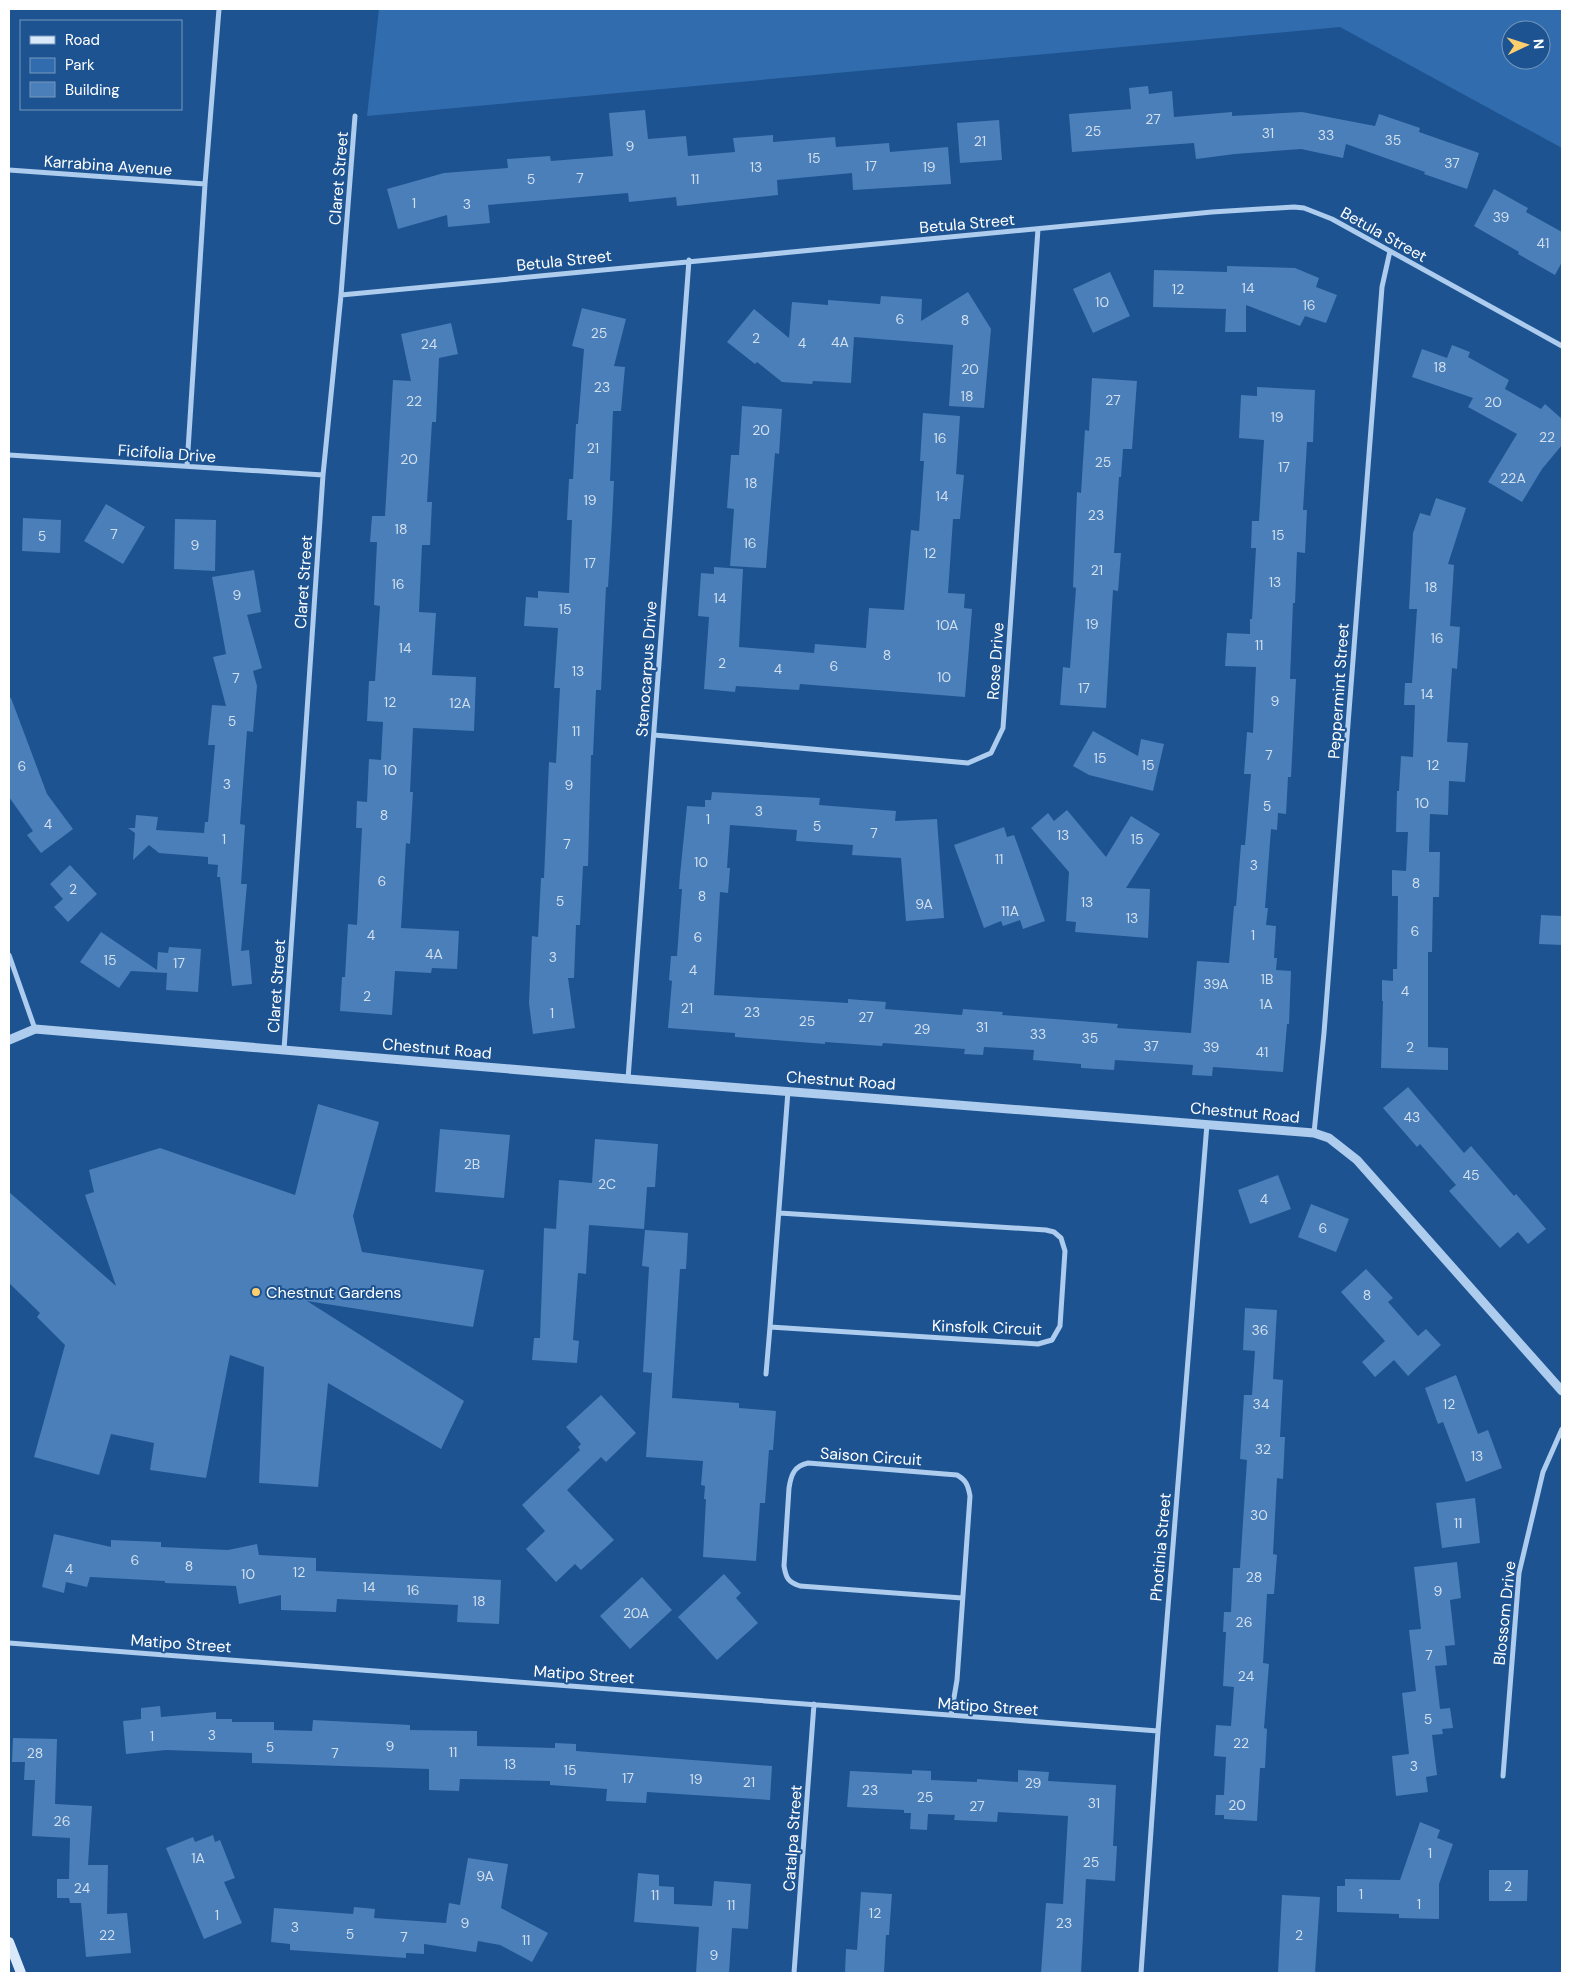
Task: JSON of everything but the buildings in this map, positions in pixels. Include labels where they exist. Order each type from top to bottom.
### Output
[{"type":"main road","points":[[9,1942],[20,1973]]},
{"type":"street","points":[[187,466],[205,184],[220,9]]},
{"type":"street","name":"Claret Street","points":[[284,1050],[323,475],[341,295],[355,116]]},
{"type":"street","name":"Karrabina Avenue","points":[[9,170],[205,184]]},
{"type":"street","name":"Betula Street","points":[[341,295],[689,260],[1212,212],[1294,207],[1304,208],[1332,220],[1562,346]]},
{"type":"street","name":"Rose Drive","points":[[654,735],[968,763],[991,753],[1002,728],[1038,229]]},
{"type":"street","name":"Peppermint Street","points":[[1314,1133],[1324,1033],[1382,287],[1390,251]]},
{"type":"street","name":"Stenocarpus Drive","points":[[628,1079],[689,260]]},
{"type":"street","name":"Ficifolia Drive","points":[[9,455],[323,475]]},
{"type":"street","points":[[9,955],[35,1029]]},
{"type":"street","name":"Chestnut Road","points":[[9,1040],[35,1029],[628,1079],[1207,1123],[1314,1133],[1329,1138],[1357,1160],[1562,1391]]},
{"type":"street","points":[[766,1374],[788,1091]]},
{"type":"street","name":"Photinia Street","points":[[1141,1973],[1158,1731],[1207,1123]]},
{"type":"street","name":"Kinsfolk Circuit","points":[[770,1327],[1038,1344],[1052,1340],[1060,1326],[1065,1251],[1061,1238],[1054,1232],[779,1213]]},
{"type":"street","name":"Blossom Drive","points":[[1503,1776],[1519,1573],[1543,1472],[1562,1429]]},
{"type":"street","name":"Saison Circuit","points":[[951,1715],[957,1680],[970,1496],[968,1485],[957,1474],[808,1464],[801,1465],[795,1469],[791,1476],[789,1488],[784,1566],[786,1576],[790,1582],[800,1586],[962,1598]]},
{"type":"street","name":"Matipo Street","points":[[9,1643],[1158,1731]]},
{"type":"street","name":"Catalpa Street","points":[[794,1973],[814,1704]]},
{"type":"green space","points":[[379,9],[1562,9],[1562,148],[1340,27],[367,116]]},
{"type":"place","name":"Chestnut Gardens","points":[[256,1292]]}]
